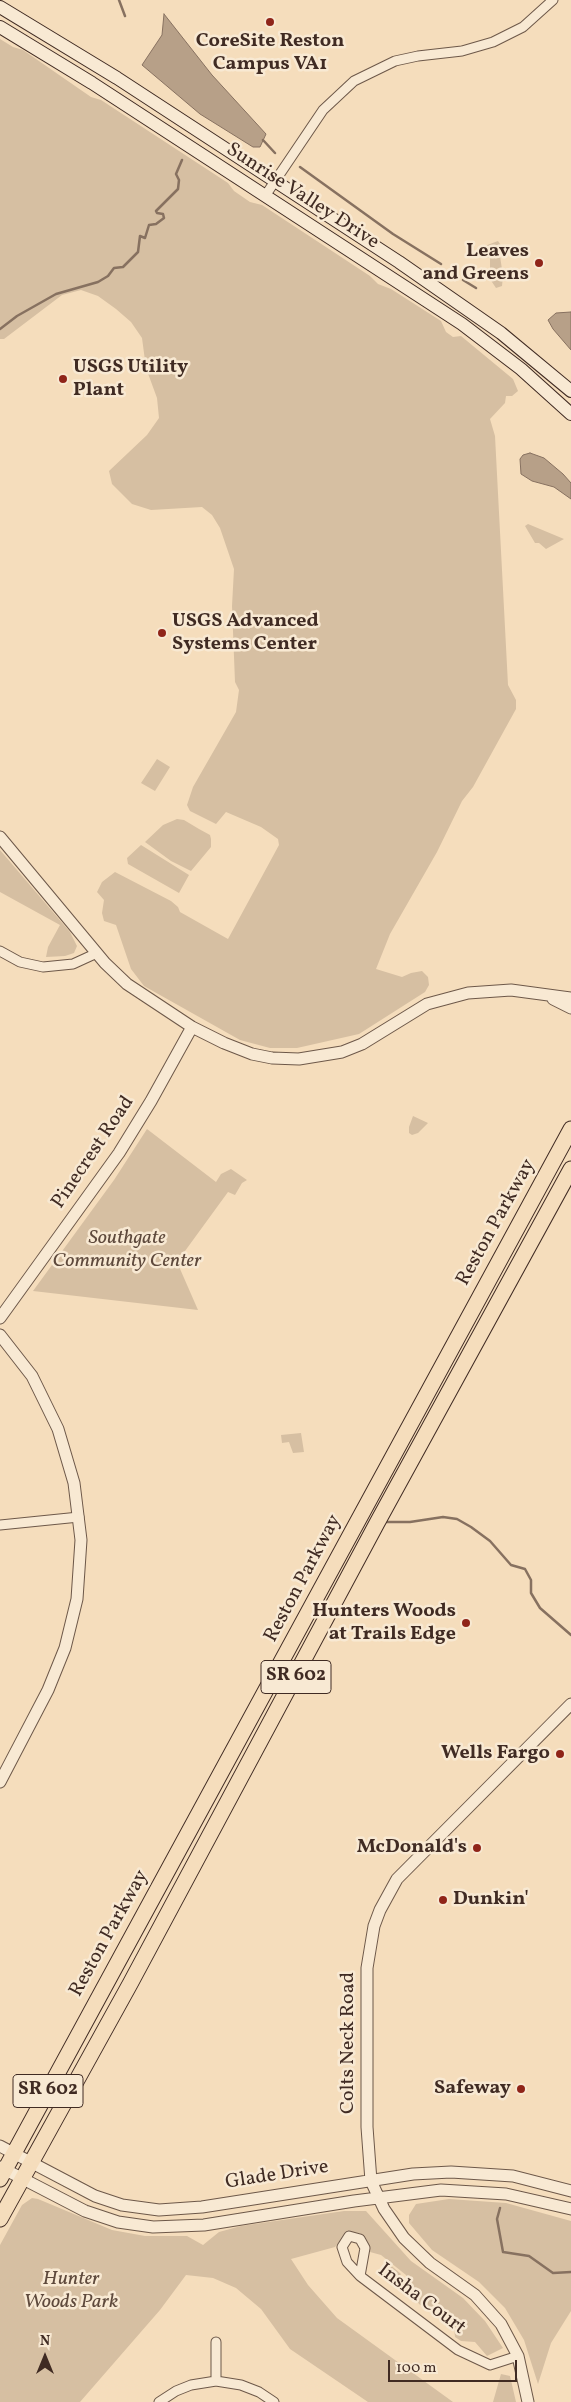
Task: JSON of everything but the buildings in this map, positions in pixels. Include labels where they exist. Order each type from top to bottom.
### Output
[{"type":"main road","name":"Sunrise Valley Drive","points":[[0,7],[81,55],[478,316],[514,342],[571,391]]},
{"type":"main road","name":"Sunrise Valley Drive","points":[[0,27],[92,83],[484,340],[571,414]]},
{"type":"main road","name":"Reston Parkway","points":[[2,2172],[14,2154],[571,1129]]},
{"type":"main road","name":"Reston Parkway","points":[[0,2219],[571,1169]]},
{"type":"street","points":[[265,196],[323,110],[354,81],[371,70],[395,61],[418,56],[462,51],[493,42],[523,27],[553,0]]},
{"type":"street","points":[[0,837],[97,953],[136,991],[192,1027],[252,1054],[281,1058],[306,1058],[330,1055],[358,1046],[410,1014],[446,997],[468,992],[503,990],[571,998]]},
{"type":"street","points":[[0,951],[20,962],[43,967],[73,964],[97,953]]},
{"type":"street","points":[[545,996],[571,1008]]},
{"type":"street","name":"Pinecrest Road","points":[[0,1318],[119,1153],[152,1101],[192,1027]]},
{"type":"street","points":[[0,1334],[32,1376],[58,1429],[70,1466],[79,1517],[81,1550],[78,1590],[68,1638],[52,1682],[0,1782]]},
{"type":"street","points":[[0,1525],[79,1517]]},
{"type":"street","name":"Colts Neck Road","points":[[528,2402],[518,2356],[501,2324],[486,2306],[460,2283],[418,2254],[394,2225],[378,2198],[371,2181],[367,2127],[367,1968],[370,1941],[380,1910],[403,1872],[571,1704]]},
{"type":"street","name":"Glade Drive","points":[[0,2146],[31,2164],[102,2199],[134,2207],[159,2210],[202,2207],[413,2174],[469,2172],[513,2176],[571,2192]]},
{"type":"street","name":"Glade Drive","points":[[2,2172],[23,2179],[102,2217],[132,2225],[162,2228],[204,2225],[441,2190],[488,2191],[535,2199],[571,2209]]},
{"type":"street","name":"Insha Court","points":[[360,2276],[458,2350],[490,2365],[518,2356]]},
{"type":"street","points":[[216,2342],[216,2381]]},
{"type":"street","points":[[159,2402],[176,2391],[191,2385],[216,2381],[241,2385],[259,2392],[274,2402]]},
{"type":"green space","points":[[0,39],[13,47],[23,50],[91,97],[101,100],[228,183],[234,191],[250,202],[262,205],[370,276],[378,284],[391,289],[441,321],[446,332],[453,337],[461,336],[513,379],[518,391],[512,396],[506,396],[505,403],[490,419],[495,436],[508,685],[516,700],[516,709],[473,787],[462,801],[437,852],[390,934],[376,969],[402,977],[422,971],[428,977],[429,985],[425,992],[359,1034],[297,1048],[270,1048],[240,1040],[144,986],[131,969],[116,925],[104,921],[102,913],[104,900],[97,892],[102,882],[115,872],[171,901],[178,907],[180,912],[228,939],[279,845],[278,839],[261,827],[226,812],[216,824],[190,811],[187,805],[193,787],[236,712],[239,690],[235,682],[232,606],[234,569],[220,528],[212,515],[202,507],[151,510],[132,504],[112,484],[109,471],[147,435],[159,418],[157,398],[146,368],[142,338],[131,322],[116,309],[98,296],[81,290],[62,295],[4,339],[0,339]]},
{"type":"green space","points":[[498,241],[502,247],[500,256],[503,276],[502,286],[496,288],[490,279],[490,258],[483,258],[478,253],[482,247]]},
{"type":"green space","points":[[528,524],[564,539],[546,549],[539,543],[535,543],[525,526]]},
{"type":"green space","points":[[157,759],[170,767],[155,791],[141,783]]},
{"type":"green space","points":[[177,819],[184,820],[210,835],[211,847],[191,871],[171,861],[145,842],[163,825]]},
{"type":"green space","points":[[141,845],[189,875],[179,893],[128,864],[127,858]]},
{"type":"green space","points":[[0,850],[70,932],[77,946],[74,953],[65,956],[46,957],[48,947],[60,925],[0,892]]},
{"type":"green space","points":[[413,1116],[428,1123],[418,1133],[412,1135],[409,1133],[409,1127]]},
{"type":"green space","name":"Southgate Community Center","points":[[147,1129],[216,1182],[221,1174],[231,1169],[247,1180],[242,1183],[235,1195],[228,1192],[177,1262],[198,1310],[33,1291],[114,1180]]},
{"type":"green space","points":[[301,1433],[304,1452],[293,1453],[289,1442],[282,1443],[281,1435]]},
{"type":"green space","name":"Hunter Woods Park","points":[[32,2198],[112,2230],[145,2236],[187,2236],[203,2245],[219,2232],[241,2226],[344,2211],[366,2211],[411,2261],[463,2298],[485,2321],[503,2348],[487,2356],[475,2342],[461,2341],[455,2337],[454,2328],[419,2304],[409,2287],[406,2275],[381,2255],[370,2252],[366,2240],[360,2233],[347,2232],[335,2247],[291,2259],[308,2285],[337,2318],[453,2402],[368,2402],[290,2349],[261,2309],[236,2288],[213,2278],[186,2275],[160,2310],[80,2402],[0,2402],[0,2245],[22,2205]]},
{"type":"green space","points":[[449,2199],[506,2203],[571,2221],[571,2311],[551,2343],[538,2384],[524,2340],[505,2308],[479,2282],[432,2250],[409,2223],[409,2215],[416,2204]]},
{"type":"green space","points":[[388,2263],[401,2274],[393,2284],[380,2273]]},
{"type":"green space","points":[[501,2374],[510,2376],[516,2402],[493,2402]]},
{"type":"shaded area","points":[[164,14],[212,75],[266,134],[260,147],[253,147],[200,114],[142,65],[162,35]]},
{"type":"shaded area","points":[[571,312],[571,350],[553,329],[548,320],[556,313]]},
{"type":"shaded area","points":[[530,453],[544,458],[563,474],[571,483],[571,499],[554,487],[532,481],[521,474],[520,459],[523,455]]},
{"type":"waterway","points":[[119,0],[125,16]]},
{"type":"waterway","points":[[263,140],[275,153]]},
{"type":"waterway","points":[[0,329],[17,316],[56,294],[98,282],[108,276],[114,268],[123,267],[138,252],[140,236],[145,238],[149,225],[156,224],[164,218],[163,214],[156,211],[178,189],[179,180],[176,174],[182,160]]},
{"type":"waterway","points":[[300,167],[393,234],[441,264]]},
{"type":"waterway","points":[[463,280],[476,288]]},
{"type":"waterway","points":[[385,1522],[410,1522],[443,1517],[457,1519],[471,1527],[490,1541],[511,1565],[525,1569],[531,1580],[531,1593],[540,1608],[571,1635]]},
{"type":"waterway","points":[[500,2208],[497,2219],[503,2252],[529,2256],[553,2273],[571,2272]]},
{"type":"place","name":"CoreSite Reston Campus VA1","points":[[270,22]]},
{"type":"place","name":"Leaves and Greens","points":[[539,263]]},
{"type":"place","name":"USGS Utility Plant","points":[[63,379]]},
{"type":"place","name":"USGS Advanced Systems Center","points":[[162,633]]},
{"type":"place","name":"Hunters Woods at Trails Edge","points":[[466,1623]]},
{"type":"place","name":"Wells Fargo","points":[[560,1754]]},
{"type":"place","name":"McDonald's","points":[[477,1848]]},
{"type":"place","name":"Dunkin'","points":[[443,1900]]},
{"type":"place","name":"Safeway","points":[[521,2089]]}]
